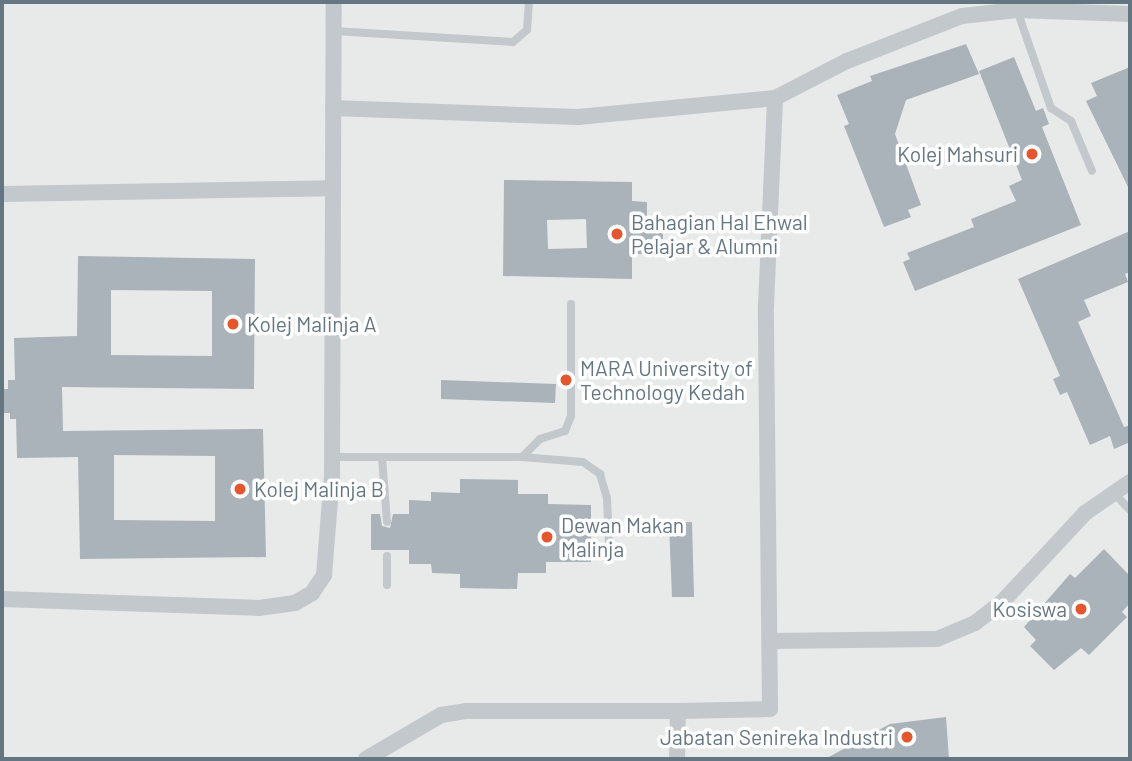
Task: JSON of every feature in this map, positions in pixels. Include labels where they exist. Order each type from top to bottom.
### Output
[{"type":"street","points":[[2,599],[259,608],[295,603],[312,593],[324,575],[332,457],[334,2]]},
{"type":"street","points":[[333,108],[578,117],[775,98],[848,61],[962,16],[1017,10],[1130,14]]},
{"type":"street","points":[[366,759],[441,715],[467,711],[770,709],[766,306],[775,98]]},
{"type":"street","points":[[2,194],[333,188]]},
{"type":"street","points":[[770,641],[937,639],[975,623],[1112,491],[1130,482]]},
{"type":"street","points":[[677,759],[678,711]]},
{"type":"lane","points":[[334,31],[513,42],[527,30],[529,2]]},
{"type":"lane","points":[[1017,10],[1051,108],[1071,121],[1092,172]]},
{"type":"lane","points":[[522,457],[540,439],[565,431],[571,416],[571,304]]},
{"type":"lane","points":[[332,457],[522,457],[583,462],[600,474],[607,498],[609,546]]},
{"type":"lane","points":[[382,458],[387,522]]},
{"type":"lane","points":[[1112,491],[1130,510]]},
{"type":"lane","points":[[387,556],[387,585]]},
{"type":"shaded area","name":"MARA University of Technology Kedah","points":[[2,2],[1130,2],[1130,759],[2,759]]},
{"type":"building","name":"Kolej Mahsuri","points":[[966,44],[979,74],[906,100],[895,134],[921,205],[908,210],[911,217],[884,227],[844,126],[849,124],[837,95],[872,81],[870,76]]},
{"type":"building","name":"Kolej Mahsuri","points":[[1014,57],[1036,111],[1043,108],[1049,124],[1042,127],[1081,225],[915,291],[903,262],[910,259],[907,253],[974,227],[971,219],[1016,201],[1009,186],[1022,180],[979,71]]},
{"type":"building","points":[[1130,67],[1130,191],[1086,101],[1097,96],[1091,83]]},
{"type":"building","name":"Bahagian Hal Ehwal Pelajar & Alumni","points":[[504,180],[632,182],[632,201],[647,202],[647,221],[663,221],[663,239],[647,239],[646,254],[632,254],[632,279],[503,276]],"holes":[[[586,219],[587,248],[548,249],[547,220]]]},
{"type":"building","points":[[1130,231],[1130,272],[1125,274],[1128,282],[1084,300],[1091,316],[1078,322],[1124,427],[1130,425],[1130,442],[1114,449],[1110,436],[1090,445],[1067,392],[1060,395],[1053,379],[1060,376],[1018,279]]},
{"type":"building","points":[[78,256],[255,259],[254,389],[62,387],[63,431],[263,429],[266,557],[80,559],[78,457],[17,458],[16,419],[10,419],[10,413],[2,413],[2,389],[8,389],[8,380],[15,380],[14,338],[77,336]],"holes":[[[111,290],[212,291],[212,356],[111,355]],[[114,455],[215,456],[215,521],[114,520]]]},
{"type":"building","points":[[441,380],[556,384],[555,403],[441,399]]},
{"type":"building","name":"Dewan Makan Malinja","points":[[460,479],[518,480],[518,494],[548,494],[548,504],[591,505],[591,562],[546,562],[546,573],[518,573],[517,589],[460,588],[460,574],[432,573],[431,564],[409,564],[409,550],[371,550],[371,514],[380,514],[382,526],[390,528],[393,514],[409,514],[409,500],[431,501],[431,492],[460,493]]},
{"type":"building","points":[[692,522],[694,597],[672,597],[669,523]]},
{"type":"building","name":"Kosiswa","points":[[1104,549],[1130,576],[1130,603],[1122,612],[1127,617],[1089,655],[1081,648],[1054,670],[1030,646],[1036,640],[1024,627],[1070,574],[1075,578]]},
{"type":"building","name":"Jabatan Senireka Industri","points":[[946,717],[949,759],[825,759],[890,724]]},
{"type":"place","name":"Kolej Mahsuri","points":[[1032,154]]},
{"type":"place","name":"Bahagian Hal Ehwal Pelajar & Alumni","points":[[617,234]]},
{"type":"place","name":"Kolej Malinja A","points":[[233,324]]},
{"type":"place","name":"MARA University of Technology Kedah","points":[[566,380]]},
{"type":"place","name":"Kolej Malinja B","points":[[240,489]]},
{"type":"place","name":"Dewan Makan Malinja","points":[[547,537]]},
{"type":"place","name":"Kosiswa","points":[[1081,609]]},
{"type":"place","name":"Jabatan Senireka Industri","points":[[907,737]]}]
